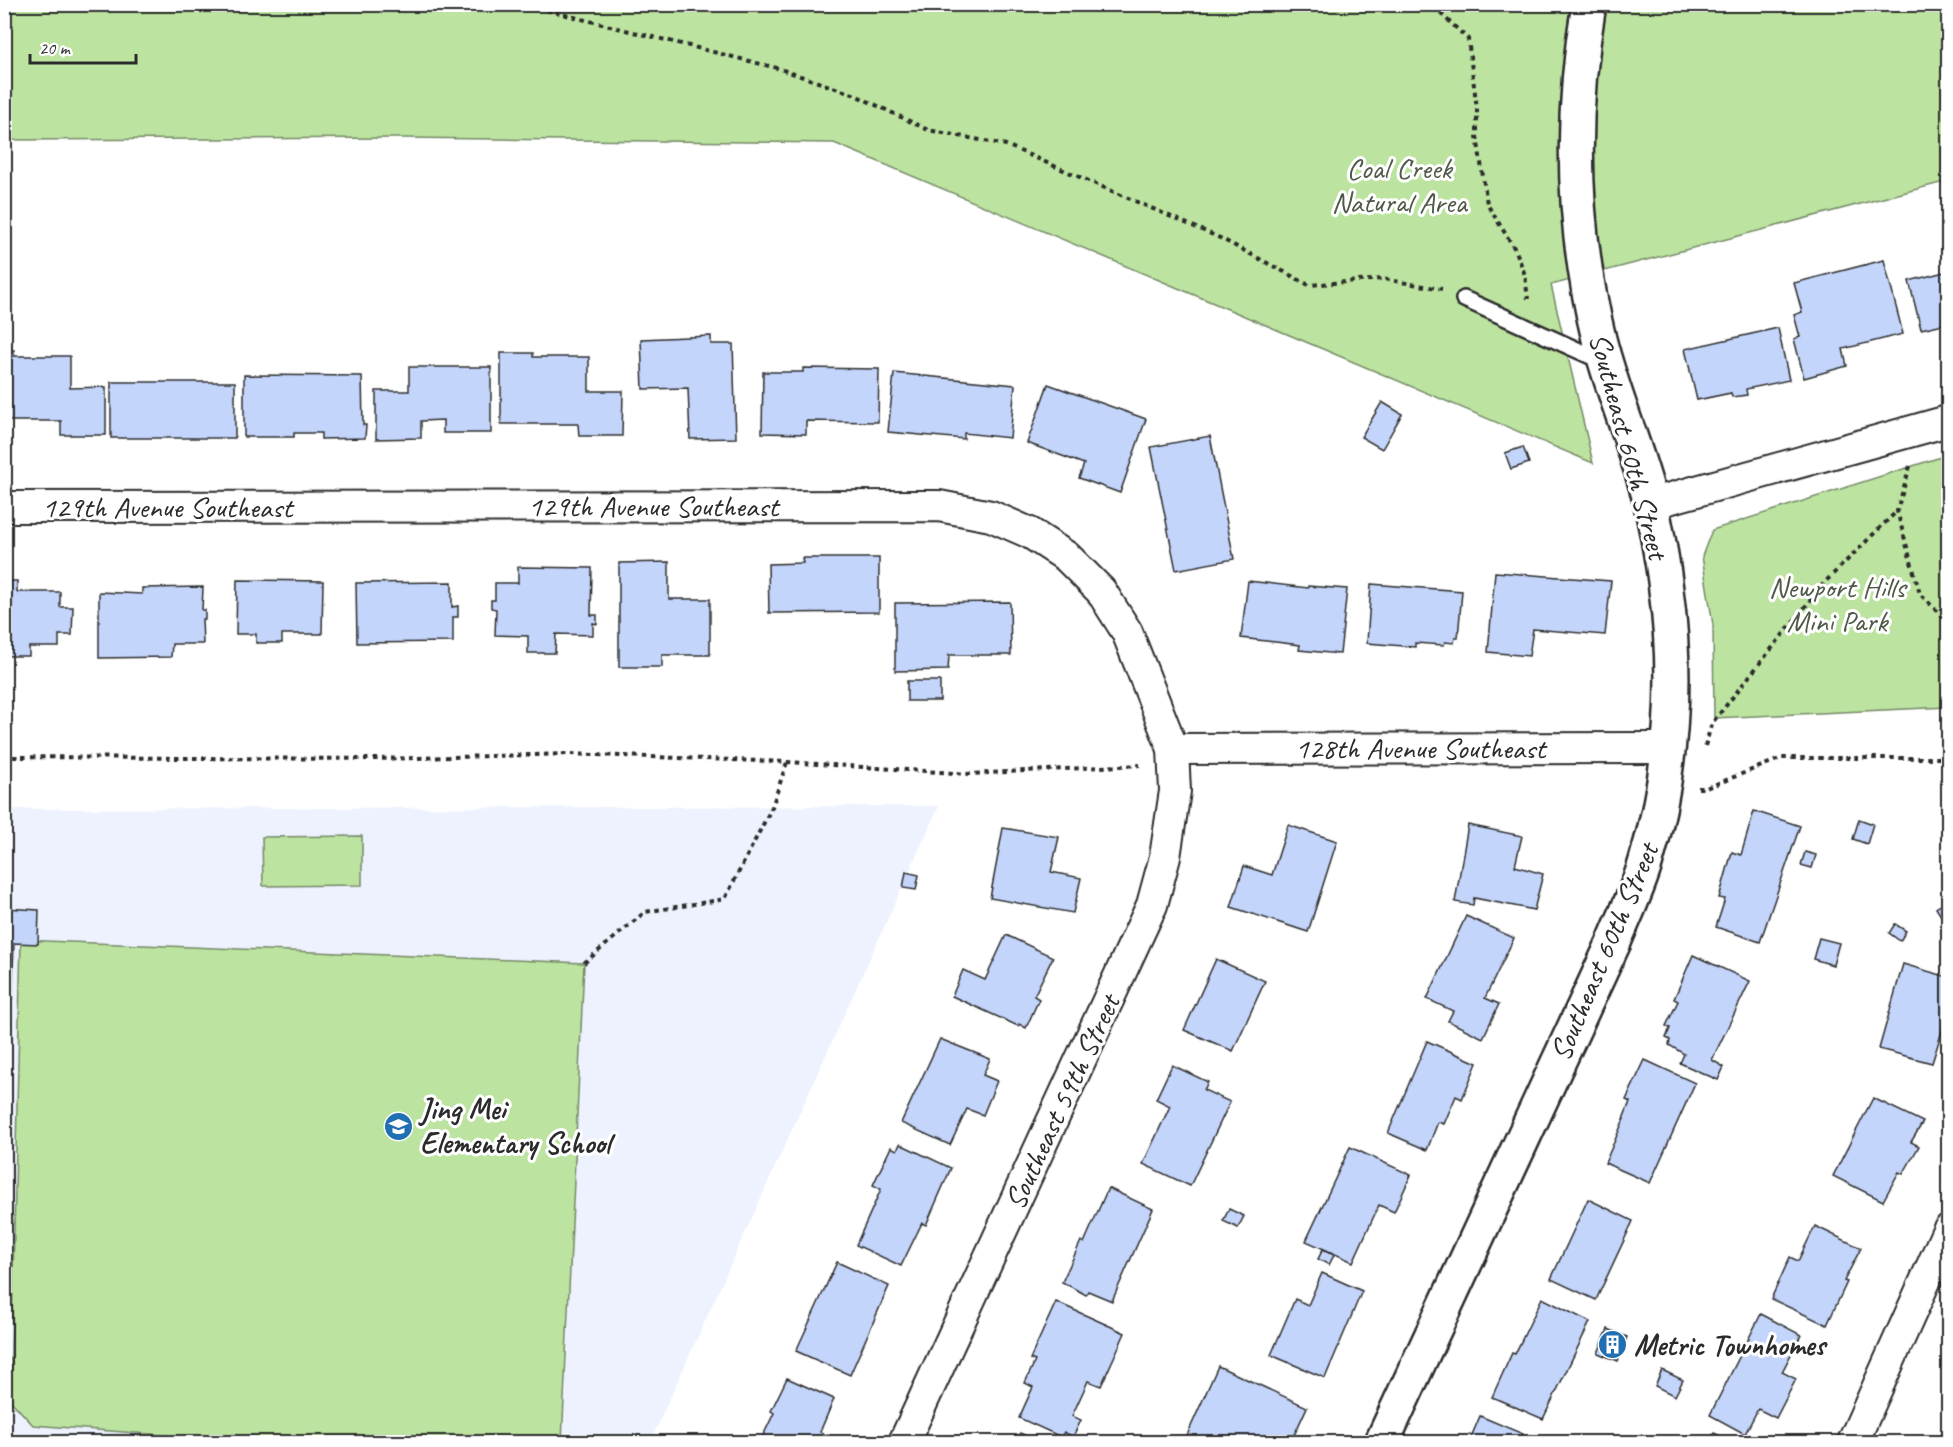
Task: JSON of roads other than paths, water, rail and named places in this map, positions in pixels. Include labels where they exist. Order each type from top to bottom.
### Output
[{"type":"street","name":"Southeast 60th Street","points":[[1382,1443],[1614,942],[1646,863],[1655,827],[1667,748],[1672,659],[1666,589],[1650,504],[1606,363],[1585,274],[1578,207],[1575,137],[1589,4]]},
{"type":"street","points":[[1650,504],[1935,425]]},
{"type":"street","name":"129th Avenue Southeast","points":[[4,507],[939,506],[991,516],[1030,533],[1067,556],[1101,591],[1127,632],[1173,749]]},
{"type":"street","name":"128th Avenue Southeast","points":[[1173,749],[1667,748]]},
{"type":"street","name":"Southeast 59th Street","points":[[904,1443],[1152,905],[1165,856],[1175,791],[1173,749]]},
{"type":"street","points":[[1853,1443],[1948,1230]]},
{"type":"lane","points":[[1464,299],[1606,363]]},
{"type":"place","name":"Jing Mei Elementary School","points":[[399,1126]]},
{"type":"place","name":"Metric Townhomes","points":[[1613,1345]]},
{"type":"park label","name":"Coal Creek Natural Area","points":[[1399,185]]},
{"type":"park label","name":"Newport Hills Mini Park","points":[[1837,604]]}]
